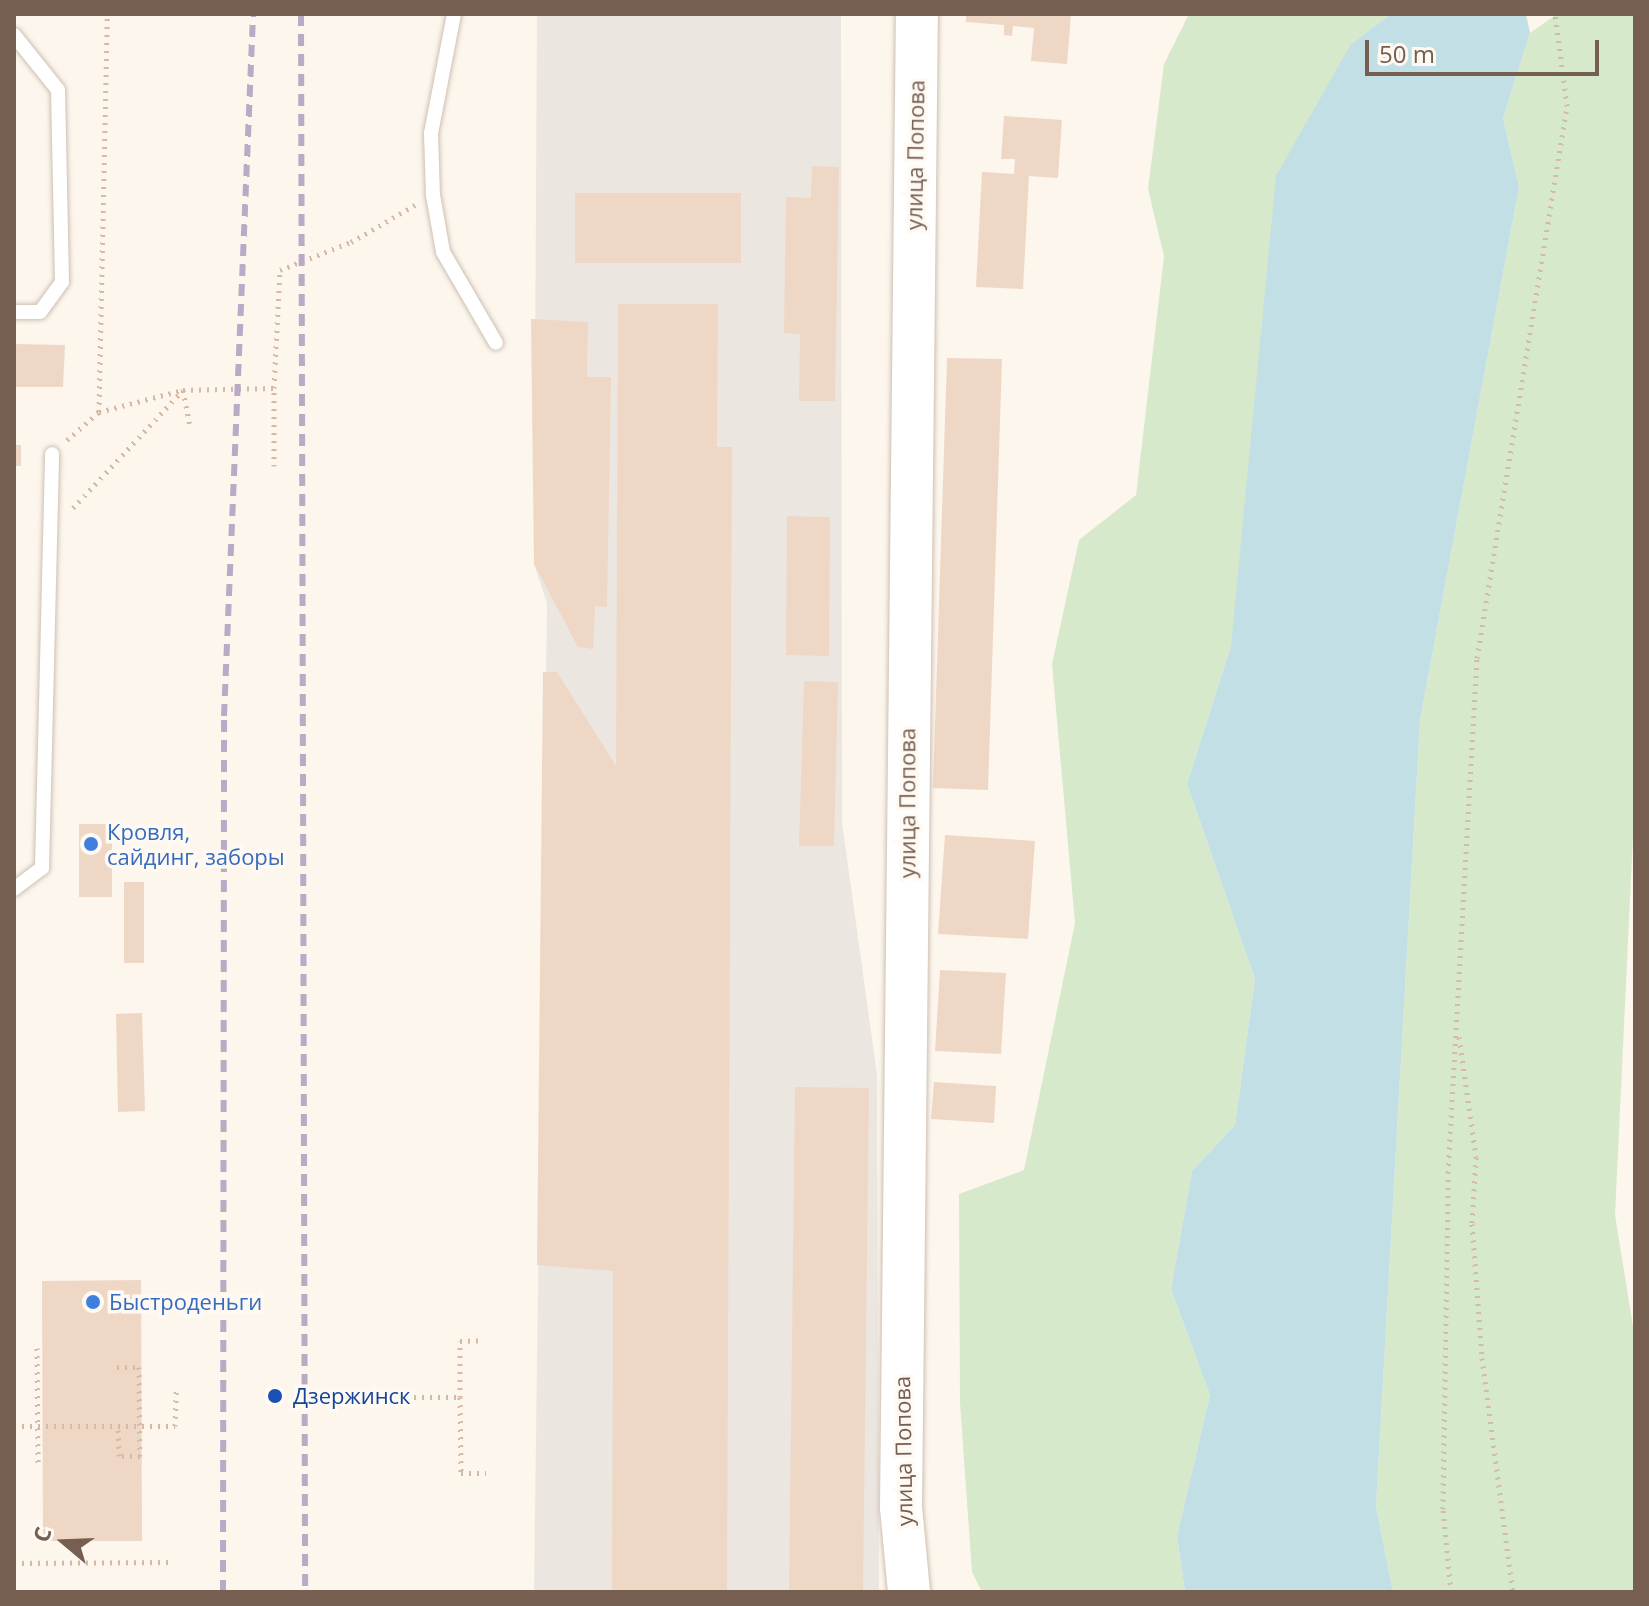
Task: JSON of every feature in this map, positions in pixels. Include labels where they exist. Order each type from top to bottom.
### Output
[{"type":"street","name":"улица Попова","points":[[909,1592],[901,1491],[917,14]]},
{"type":"lane","points":[[454,14],[431,133],[433,195],[443,252],[496,343]]},
{"type":"lane","points":[[14,35],[58,90],[62,282],[40,312],[14,312]]},
{"type":"lane","points":[[14,889],[42,868],[52,454]]},
{"type":"path","points":[[99,412],[107,14]]},
{"type":"path","points":[[1451,1592],[1443,1355],[1457,1023],[1481,628],[1567,106],[1555,14]]},
{"type":"path","points":[[274,466],[280,270],[351,242],[433,195]]},
{"type":"path","points":[[52,454],[99,412],[183,390],[274,388]]},
{"type":"path","points":[[183,390],[190,427]]},
{"type":"path","points":[[50,532],[183,390]]},
{"type":"path","points":[[1457,1023],[1476,1157],[1472,1224],[1482,1358],[1513,1592]]},
{"type":"path","points":[[484,1340],[460,1341],[461,1473],[486,1473]]},
{"type":"path","points":[[37,1348],[38,1464]]},
{"type":"path","points":[[117,1367],[139,1367],[140,1456],[119,1456],[118,1427]]},
{"type":"path","points":[[14,1426],[175,1426],[176,1389]]},
{"type":"path","points":[[382,1397],[460,1397]]},
{"type":"path","points":[[14,1563],[172,1562]]},
{"type":"shaded area","points":[[537,14],[841,14],[842,822],[877,1075],[879,1592],[534,1592],[547,603],[534,564]]},
{"type":"green space","points":[[1189,14],[1391,14],[1351,44],[1258,419],[1231,646],[1187,784],[1255,979],[1235,1125],[1192,1171],[1171,1289],[1210,1395],[1177,1536],[1185,1592],[982,1592],[972,1572],[960,1403],[959,1194],[1024,1170],[1075,923],[1052,664],[1079,540],[1136,495],[1164,256],[1148,189],[1164,64]]},
{"type":"green space","points":[[1557,14],[1635,14],[1635,794],[1615,1215],[1635,1339],[1635,1592],[1393,1592],[1376,1506],[1420,720],[1519,187],[1503,118],[1530,33]]},
{"type":"water","points":[[1391,14],[1526,14],[1530,33],[1503,118],[1519,187],[1420,720],[1376,1506],[1393,1592],[1185,1592],[1177,1536],[1210,1395],[1171,1289],[1192,1171],[1235,1125],[1255,979],[1187,784],[1231,646],[1276,176],[1351,44]]},
{"type":"building","points":[[966,14],[1071,14],[1067,64],[1031,61],[1034,28],[1013,26],[1012,36],[1004,35],[1004,25],[966,22]]},
{"type":"building","points":[[1004,116],[1062,120],[1058,178],[1029,176],[1023,289],[976,287],[982,172],[1014,174],[1015,159],[1001,159]]},
{"type":"building","points":[[812,166],[839,167],[835,401],[799,401],[800,334],[784,333],[786,197],[811,198]]},
{"type":"building","points":[[575,193],[741,193],[741,263],[575,263]]},
{"type":"building","points":[[618,304],[718,304],[717,447],[732,447],[727,1592],[612,1592],[613,1271],[537,1265],[543,672],[557,672],[616,766]]},
{"type":"building","points":[[531,319],[588,322],[587,377],[611,377],[607,607],[595,606],[593,649],[578,647],[534,564]]},
{"type":"building","points":[[14,344],[65,345],[63,387],[14,387]]},
{"type":"building","points":[[947,358],[1002,359],[988,790],[933,788]]},
{"type":"building","points":[[14,445],[21,445],[21,466],[14,466]]},
{"type":"building","points":[[787,516],[830,517],[829,656],[786,655]]},
{"type":"building","points":[[804,681],[838,682],[834,846],[799,846]]},
{"type":"building","points":[[79,824],[112,824],[112,897],[79,897]]},
{"type":"building","points":[[945,835],[1035,841],[1028,939],[938,934]]},
{"type":"building","points":[[124,882],[144,882],[144,963],[124,963]]},
{"type":"building","points":[[940,970],[1006,973],[1001,1054],[935,1051]]},
{"type":"building","points":[[142,1013],[145,1111],[118,1112],[116,1014]]},
{"type":"building","points":[[934,1082],[996,1086],[994,1123],[931,1119]]},
{"type":"building","points":[[795,1087],[869,1088],[863,1592],[789,1592]]},
{"type":"building","points":[[141,1280],[142,1541],[43,1541],[42,1281]]},
{"type":"railway","points":[[223,1592],[224,716],[253,14]]},
{"type":"railway","points":[[301,14],[305,1592]]},
{"type":"place","name":"Кровля, сайдинг, заборы","points":[[91,844]]},
{"type":"place","name":"Быстроденьги","points":[[93,1302]]},
{"type":"place","name":"Дзержинск","points":[[275,1396]]}]
